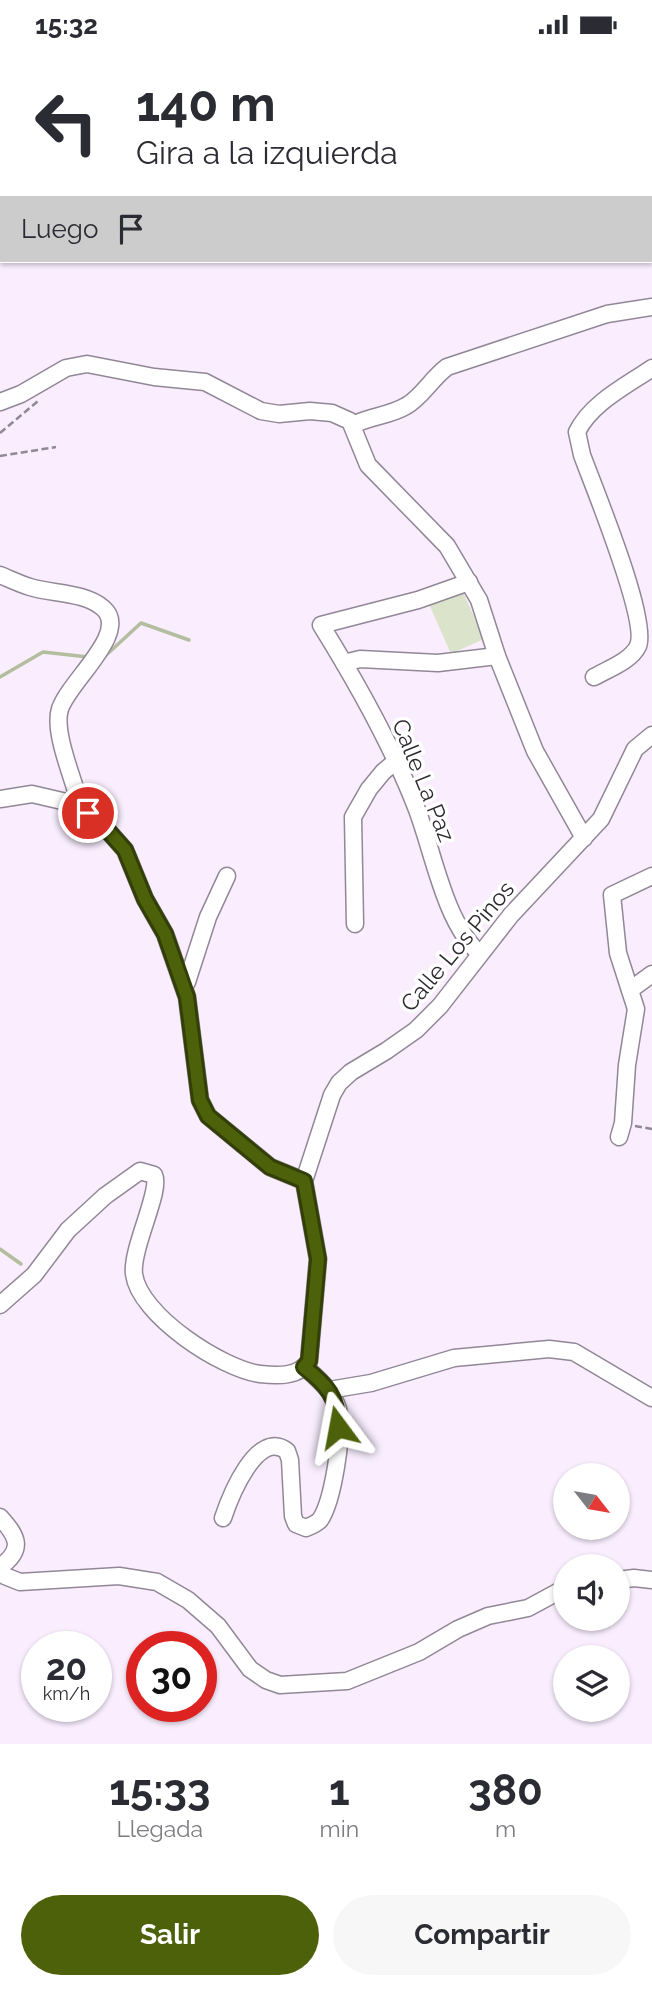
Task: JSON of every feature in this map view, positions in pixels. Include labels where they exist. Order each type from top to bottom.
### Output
[{"type":"street","points":[[353,425],[409,405],[434,377],[447,367],[607,314],[652,307]]},
{"type":"street","points":[[0,402],[21,394],[66,368],[87,364],[154,377],[205,382],[261,411],[279,414],[310,411],[332,413],[345,418],[353,425],[368,465],[447,546],[469,582],[479,600],[497,656],[535,751],[584,838]]},
{"type":"street","points":[[594,677],[636,650],[646,633],[582,455],[578,432],[588,416],[602,403],[652,368]]},
{"type":"street","points":[[0,575],[30,587],[90,600],[103,608],[110,618],[111,630],[106,641],[68,691],[59,711],[61,735],[78,798],[75,804]]},
{"type":"street","name":"Calle La Paz","points":[[469,582],[418,600],[321,625],[396,761],[417,809],[437,873],[458,923],[480,954]]},
{"type":"street","points":[[344,663],[360,659],[438,663],[497,656]]},
{"type":"street","name":"Calle Los Pinos","points":[[304,1181],[338,1083],[416,1030],[440,1006],[511,915],[601,819],[635,749],[652,735]]},
{"type":"street","points":[[355,924],[353,817],[369,789],[396,761]]},
{"type":"street","points":[[0,799],[32,794],[75,804],[101,823],[125,850],[145,899],[165,934],[187,997],[200,1100],[208,1116],[270,1167],[304,1181],[318,1259],[309,1361],[299,1373],[260,1374],[243,1369],[188,1342],[157,1312],[139,1289],[134,1275],[141,1228],[156,1185],[154,1175],[140,1171],[105,1196],[68,1230],[34,1275],[0,1305]]},
{"type":"street","points":[[183,985],[187,982],[208,917],[227,876]]},
{"type":"street","points":[[619,1137],[623,1123],[627,1065],[636,1009],[618,953],[612,895],[652,876]]},
{"type":"street","points":[[630,990],[652,974]]},
{"type":"street","points":[[329,1390],[371,1383],[454,1358],[549,1349],[574,1352],[652,1398]]},
{"type":"street","points":[[223,1518],[233,1489],[251,1463],[265,1449],[276,1446],[287,1451],[290,1460],[293,1516],[296,1524],[306,1528],[320,1519],[333,1481],[339,1444],[338,1410],[329,1390],[304,1367]]},
{"type":"street","points":[[0,1517],[13,1531],[16,1540],[13,1555],[0,1568],[5,1576],[20,1582],[118,1576],[157,1582],[188,1600],[218,1626],[250,1669],[266,1680],[280,1685],[347,1681],[419,1652],[458,1629],[488,1616],[528,1608],[553,1594]]},
{"type":"street","points":[[630,1579],[652,1580]]},
{"type":"path","points":[[0,456],[56,447]]},
{"type":"green space","points":[[462,590],[484,639],[451,654],[429,604]]},
{"type":"waterway","points":[[104,657],[141,623],[189,640]]},
{"type":"waterway","points":[[0,677],[43,652],[88,657]]},
{"type":"waterway","points":[[0,1249],[21,1264]]},
{"type":"route","points":[[88,813],[113,835],[125,850],[145,899],[165,934],[187,997],[200,1100],[208,1116],[270,1167],[296,1180],[304,1181],[318,1259],[309,1361],[304,1367],[329,1390],[338,1410],[338,1427]]}]
